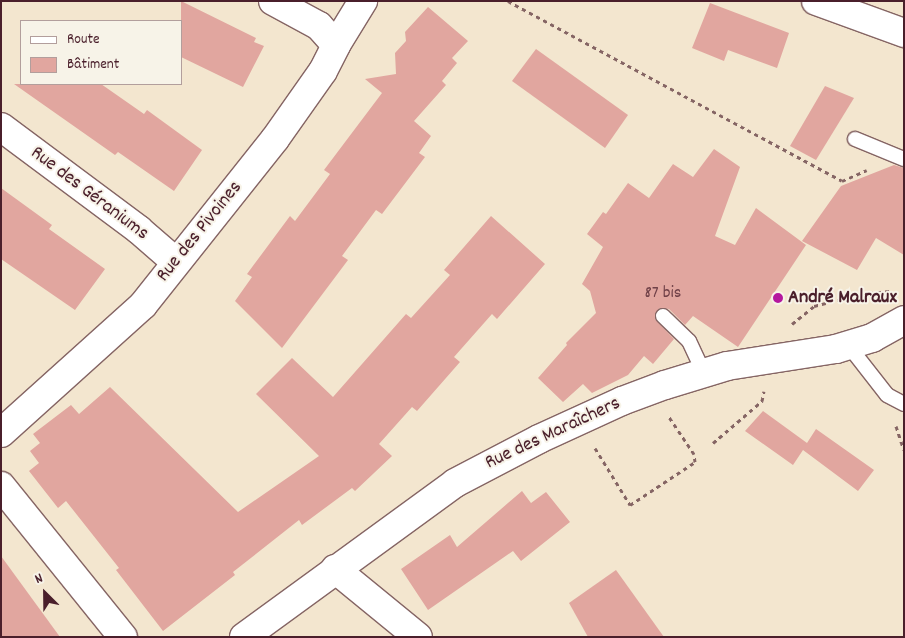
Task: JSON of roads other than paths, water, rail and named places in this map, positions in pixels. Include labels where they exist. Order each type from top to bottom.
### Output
[{"type":"street","points":[[273,1],[319,26],[336,45]]},
{"type":"street","name":"Rue des Pivoines","points":[[1,434],[143,305],[275,139],[323,71],[336,45],[363,1]]},
{"type":"street","points":[[816,1],[904,33]]},
{"type":"street","name":"Rue des Géraniums","points":[[1,127],[138,230],[176,262]]},
{"type":"street","name":"Rue des Maraîchers","points":[[244,637],[454,483],[539,439],[580,422],[622,401],[704,373],[777,357],[836,349],[872,338],[904,320]]},
{"type":"street","points":[[1,486],[123,637]]},
{"type":"street","points":[[335,569],[418,637]]},
{"type":"lane","points":[[855,139],[901,159]]},
{"type":"lane","points":[[663,316],[689,341],[704,373]]},
{"type":"lane","points":[[848,345],[887,395],[904,404]]},
{"type":"place","name":"André Malraux","points":[[778,298]]}]
